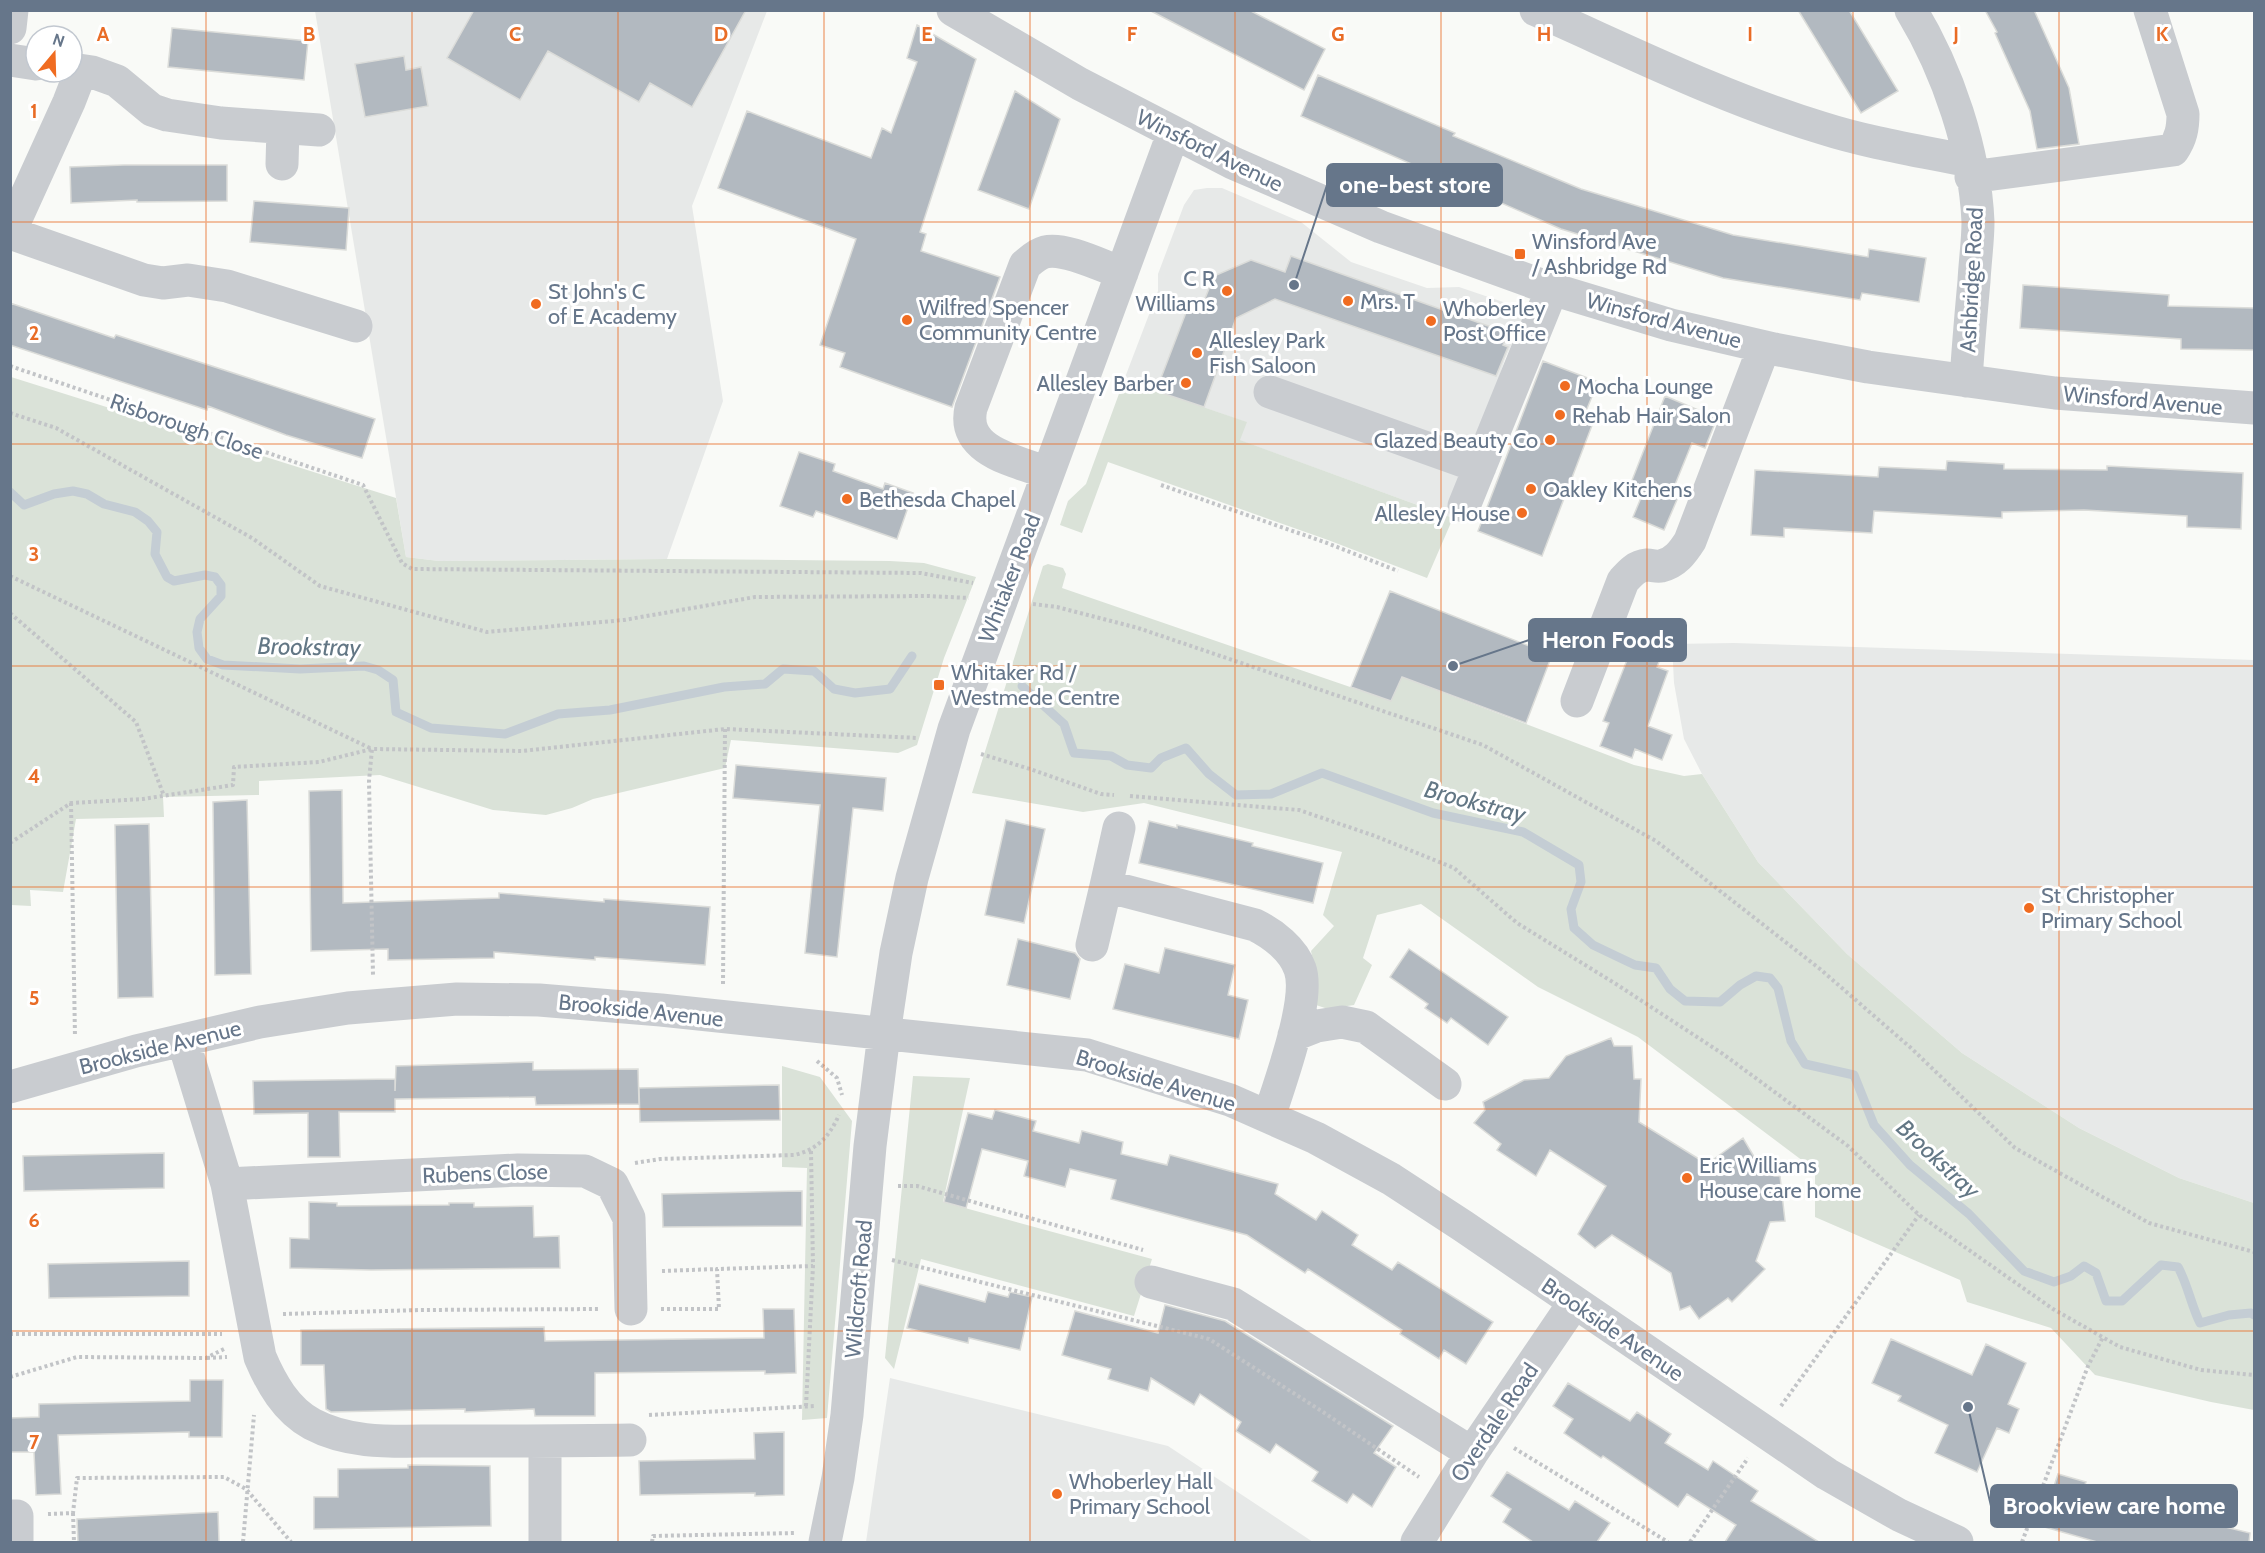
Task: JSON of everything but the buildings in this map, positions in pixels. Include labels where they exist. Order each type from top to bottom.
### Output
[{"type":"street","points":[[10,28],[12,10]]},
{"type":"street","name":"Winsford Avenue","points":[[953,10],[1080,84],[1233,163],[1381,227],[1552,289],[1671,325],[1764,347],[1868,367],[2055,393],[2254,408]]},
{"type":"street","points":[[1536,10],[1704,87],[1824,129],[1970,169],[2173,150],[2179,141],[2183,114],[2150,10]]},
{"type":"street","name":"Ashbridge Road","points":[[1911,10],[1942,69],[1970,169],[1978,223],[1966,381]]},
{"type":"street","points":[[84,72],[117,81],[152,110],[167,115],[220,123],[319,130]]},
{"type":"street","points":[[73,84],[69,102],[12,223],[144,280],[163,283],[188,280],[227,286],[356,326]]},
{"type":"street","points":[[282,164],[283,128]]},
{"type":"street","name":"Whitaker Road","points":[[884,1034],[896,952],[912,878],[962,706],[1173,134]]},
{"type":"street","points":[[1048,472],[997,454],[979,443],[969,426],[970,408],[1020,275],[1035,256],[1045,252],[1068,254],[1122,273]]},
{"type":"street","points":[[1464,506],[1552,289]]},
{"type":"street","points":[[1577,701],[1623,581],[1632,570],[1645,565],[1661,566],[1674,561],[1690,541],[1764,347]]},
{"type":"street","points":[[1270,392],[1480,467]]},
{"type":"street","points":[[1092,945],[1119,828]]},
{"type":"street","points":[[1106,886],[1255,925],[1273,934],[1300,969],[1302,984],[1294,1035],[1269,1117]]},
{"type":"street","name":"Brookside Avenue","points":[[10,1087],[136,1051],[260,1022],[372,1006],[457,999],[539,1000],[661,1010],[1087,1055],[1230,1100],[1316,1138],[1391,1179],[1827,1474],[1899,1515],[1957,1542]]},
{"type":"street","points":[[1294,1035],[1317,1026],[1342,1022],[1366,1027],[1445,1084]]},
{"type":"street","name":"Wildcroft Road","points":[[826,1538],[838,1478],[848,1407],[867,1186],[884,1034]]},
{"type":"street","points":[[183,1040],[227,1184],[256,1335],[271,1383],[288,1404],[311,1424],[354,1440],[545,1442],[630,1440]]},
{"type":"street","name":"Rubens Close","points":[[227,1184],[518,1170],[585,1171],[612,1184],[629,1218],[631,1309]]},
{"type":"street","points":[[1151,1282],[1233,1304],[1472,1453]]},
{"type":"street","name":"Overdale Road","points":[[1418,1542],[1447,1491],[1574,1303]]},
{"type":"street","points":[[545,1442],[545,1542]]},
{"type":"path","name":"Risborough Close","points":[[10,366],[363,485],[402,562],[412,569],[921,573],[979,584],[1002,600]]},
{"type":"path","points":[[10,413],[56,428],[252,538],[320,586],[487,632],[624,620],[755,597],[928,596],[1002,600],[1057,607],[1138,628],[1483,745],[1656,841],[1820,969],[1911,1048],[2015,1148],[2149,1223],[2254,1252]]},
{"type":"path","points":[[1161,485],[1327,543],[1398,571]]},
{"type":"path","points":[[10,576],[372,749],[369,781],[372,1006]]},
{"type":"path","points":[[10,613],[136,722],[164,796]]},
{"type":"path","points":[[718,1017],[723,989],[725,729]]},
{"type":"path","points":[[10,843],[71,803],[142,799],[233,785],[234,767]]},
{"type":"path","points":[[71,803],[74,1029],[81,1067]]},
{"type":"path","points":[[808,1059],[818,1061],[837,1078],[845,1104]]},
{"type":"path","points":[[585,1171],[660,1159],[794,1155],[811,1151],[832,1130],[841,1113]]},
{"type":"path","points":[[806,1406],[813,1266],[811,1151]]},
{"type":"path","points":[[867,1186],[916,1186],[1158,1254],[1140,1322]]},
{"type":"path","points":[[1690,1542],[1765,1432],[1782,1403],[1919,1215]]},
{"type":"path","points":[[861,1259],[896,1260],[1209,1339],[1323,1412],[1412,1474],[1447,1491]]},
{"type":"path","points":[[631,1272],[813,1266]]},
{"type":"path","points":[[10,1334],[256,1335],[420,1310],[719,1309],[717,1269]]},
{"type":"path","points":[[10,1377],[77,1357],[206,1358],[256,1335]]},
{"type":"path","points":[[206,1358],[256,1335]]},
{"type":"path","points":[[2022,1542],[2088,1366],[2103,1338]]},
{"type":"path","points":[[630,1440],[631,1416],[806,1406],[848,1407]]},
{"type":"path","points":[[243,1542],[254,1412]]},
{"type":"path","points":[[1472,1453],[1513,1447],[1668,1542]]},
{"type":"path","points":[[74,1542],[73,1513],[76,1478],[224,1477],[246,1489],[291,1542]]},
{"type":"path","points":[[15,1525],[73,1513]]},
{"type":"path","points":[[652,1542],[653,1536],[826,1538]]},
{"type":"shaded area","name":"St John's C of E Academy","points":[[315,11],[767,11],[692,206],[723,401],[667,559],[439,561],[406,557]]},
{"type":"shaded area","points":[[1222,188],[1301,222],[1351,262],[1427,288],[1459,287],[1527,310],[1505,359],[1453,518],[1239,440],[1246,422],[1124,380],[1158,291],[1158,274],[1184,205],[1194,190]]},
{"type":"shaded area","points":[[11,377],[396,498],[406,557],[439,561],[667,559],[890,561],[924,563],[976,577],[944,658],[917,745],[898,753],[731,740],[725,768],[593,799],[546,815],[493,810],[380,775],[259,781],[259,795],[163,797],[164,817],[76,819],[63,892],[30,890],[31,906],[11,905]]},
{"type":"shaded area","points":[[1124,380],[1247,422],[1240,440],[1453,518],[1427,578],[1328,540],[1108,462],[1082,533],[1060,525],[1068,501],[1086,484]]},
{"type":"shaded area","points":[[1048,564],[1063,568],[1066,574],[1062,588],[1391,701],[1402,677],[1634,765],[1684,776],[1702,774],[1758,862],[1847,954],[1962,1053],[2079,1128],[2179,1178],[2254,1203],[2254,1410],[2095,1375],[2051,1328],[1967,1302],[1960,1280],[1815,1217],[1815,1170],[1638,1037],[1538,987],[1421,904],[1377,915],[1363,958],[1372,965],[1354,1005],[1328,1009],[1316,1005],[1317,980],[1311,951],[1334,926],[1323,915],[1342,852],[1144,803],[1083,812],[972,793],[1043,566]]},
{"type":"shaded area","name":"St Christopher Primary School","points":[[1734,643],[2254,660],[2254,1203],[2179,1178],[2079,1128],[1962,1053],[1847,954],[1758,862],[1702,774],[1684,739],[1674,683],[1672,644]]},
{"type":"shaded area","points":[[782,1066],[820,1077],[852,1121],[827,1418],[802,1420],[807,1168],[782,1167]]},
{"type":"shaded area","points":[[913,1076],[970,1078],[943,1202],[1152,1259],[1134,1316],[921,1259],[894,1369],[885,1358]]},
{"type":"shaded area","name":"Whoberley Hall Primary School","points":[[890,1378],[1168,1446],[1313,1542],[866,1542]]},
{"type":"waterway","name":"Brookstray","points":[[10,492],[24,505],[54,494],[73,491],[87,494],[104,504],[135,512],[148,521],[157,532],[155,554],[167,577],[174,581],[205,575],[215,577],[221,585],[221,596],[200,619],[197,632],[199,648],[207,659],[223,665],[300,669],[364,666],[378,670],[393,680],[396,712],[431,728],[505,734],[558,714],[610,710],[724,687],[765,684],[783,669],[814,671],[834,689],[855,693],[890,689],[912,656]]},
{"type":"waterway","name":"Brookstray","points":[[1022,686],[1064,724],[1074,753],[1111,756],[1127,765],[1151,768],[1161,758],[1186,748],[1209,774],[1236,795],[1271,794],[1322,773],[1433,813],[1523,832],[1579,865],[1581,882],[1571,909],[1574,928],[1593,945],[1635,965],[1656,968],[1670,989],[1685,1001],[1720,1002],[1740,985],[1756,976],[1770,978],[1778,988],[1791,1041],[1805,1064],[1854,1075],[1874,1125],[1910,1165],[1969,1214],[2024,1271],[2054,1282],[2071,1276],[2084,1266],[2096,1273],[2106,1301],[2122,1301],[2161,1265],[2178,1267],[2200,1323],[2229,1315],[2251,1313],[2254,1315]]},
{"type":"place","name":"Winsford Ave / Ashbridge Rd","points":[[1520,254]]},
{"type":"place","name":"one-best store","points":[[1294,285]]},
{"type":"place","name":"C R Williams","points":[[1227,291]]},
{"type":"place","name":"Mrs. T","points":[[1348,301]]},
{"type":"place","name":"St John's C of E Academy","points":[[536,304]]},
{"type":"place","name":"Wilfred Spencer Community Centre","points":[[907,320]]},
{"type":"place","name":"Whoberley Post Office","points":[[1431,321]]},
{"type":"place","name":"Allesley Park Fish Saloon","points":[[1197,353]]},
{"type":"place","name":"Allesley Barber","points":[[1186,383]]},
{"type":"place","name":"Mocha Lounge","points":[[1565,386]]},
{"type":"place","name":"Rehab Hair Salon","points":[[1560,415]]},
{"type":"place","name":"Glazed Beauty Co","points":[[1550,440]]},
{"type":"place","name":"Oakley Kitchens","points":[[1531,489]]},
{"type":"place","name":"Bethesda Chapel","points":[[847,499]]},
{"type":"place","name":"Allesley House","points":[[1522,513]]},
{"type":"place","name":"Heron Foods","points":[[1453,666]]},
{"type":"place","name":"Whitaker Rd / Westmede Centre","points":[[939,685]]},
{"type":"place","name":"St Christopher Primary School","points":[[2029,908]]},
{"type":"place","name":"Eric Williams House care home","points":[[1687,1178]]},
{"type":"place","name":"Brookview care home","points":[[1968,1407]]},
{"type":"place","name":"Whoberley Hall Primary School","points":[[1057,1494]]}]
